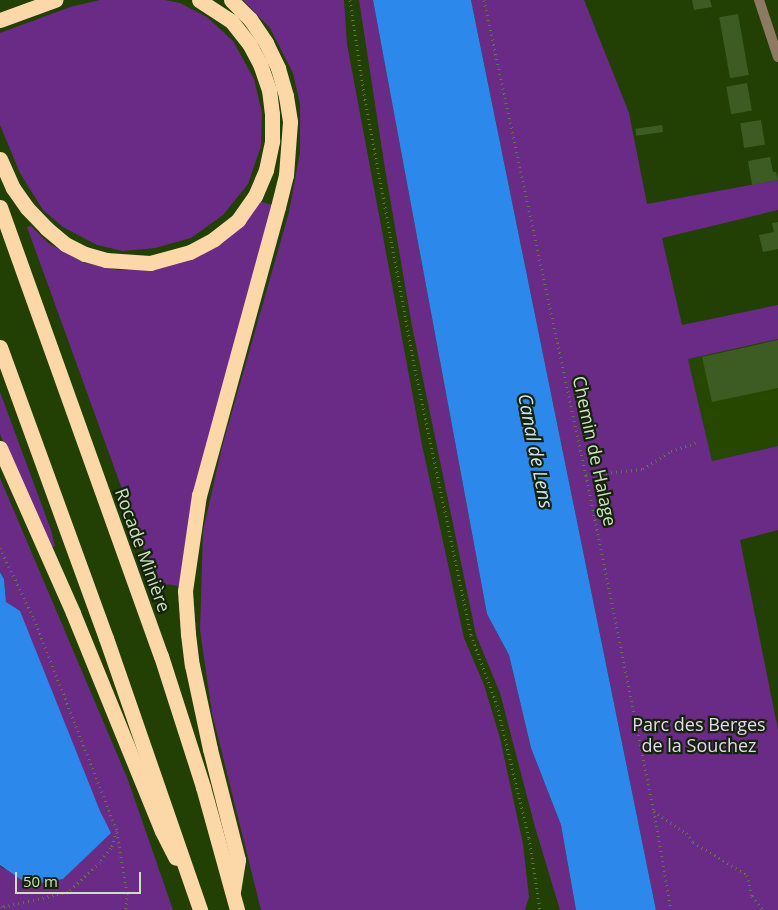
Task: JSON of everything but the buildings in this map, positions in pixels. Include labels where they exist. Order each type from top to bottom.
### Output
[{"type":"highway","points":[[0,20],[55,0]]},
{"type":"highway","points":[[0,159],[13,188],[27,208],[59,239],[85,254],[114,261],[150,263],[190,252],[214,239],[238,220],[255,196],[266,170],[272,141],[272,114],[269,90],[260,64],[250,45],[231,21],[199,0]]},
{"type":"highway","points":[[231,0],[250,19],[266,43],[278,68],[286,96],[290,122],[286,175],[199,495],[186,591],[188,634],[194,674],[238,860],[233,893]]},
{"type":"highway","name":"Rocade Minière","points":[[0,207],[161,656],[203,787],[237,910]]},
{"type":"highway","points":[[0,347],[106,638],[198,905]]},
{"type":"highway","points":[[0,448],[73,613],[162,831],[198,905]]},
{"type":"street","points":[[759,0],[778,57]]},
{"type":"path","points":[[350,0],[364,94],[416,374],[471,635],[497,705],[529,838],[540,910]]},
{"type":"path","name":"Chemin de Halage","points":[[484,0],[586,475],[654,811],[671,910]]},
{"type":"path","points":[[586,475],[643,469],[671,451],[697,442]]},
{"type":"path","points":[[0,548],[34,619],[117,831],[127,893],[126,910]]},
{"type":"path","points":[[654,811],[686,833],[693,842],[747,875],[752,896],[763,910]]},
{"type":"path","points":[[1,906],[68,892],[100,862],[111,848],[117,831]]},
{"type":"path","points":[[1,906],[8,910]]},
{"type":"shaded area","points":[[778,339],[778,446],[712,461],[688,359]]},
{"type":"green space","points":[[100,0],[165,0],[180,3],[207,17],[233,41],[254,79],[262,113],[261,146],[248,184],[223,215],[191,238],[155,248],[123,251],[97,245],[63,227],[43,210],[20,173],[0,125],[0,33],[70,7]]},
{"type":"green space","points":[[243,0],[344,0],[347,44],[422,445],[464,638],[484,685],[500,738],[523,844],[529,897],[525,910],[261,910],[212,713],[200,630],[203,531],[222,447],[289,212],[300,152],[300,104],[293,73],[270,28]]},
{"type":"green space","points":[[359,0],[373,0],[487,614],[509,655],[531,748],[561,825],[576,910],[560,910],[535,827],[500,693],[476,635],[412,326]]},
{"type":"green space","name":"Parc des Berges de la Souchez","points":[[471,0],[584,0],[629,113],[647,204],[778,180],[778,210],[662,238],[682,325],[778,305],[778,339],[688,359],[712,461],[778,446],[778,530],[740,540],[778,730],[778,910],[656,910]]},
{"type":"green space","points":[[259,201],[272,205],[180,586],[156,583],[27,227],[31,226],[48,243],[85,263],[119,270],[142,270],[200,256],[221,242]]},
{"type":"green space","points":[[0,392],[51,530],[55,546],[50,548],[0,434]]},
{"type":"green space","points":[[0,478],[128,780],[173,910],[0,910],[0,865],[2,868],[63,879],[110,833],[6,602],[4,579],[0,571]]},
{"type":"water","name":"Canal de Lens","points":[[373,0],[471,0],[656,910],[576,910],[561,825],[531,748],[509,655],[487,614]]},
{"type":"water","points":[[0,572],[4,579],[6,602],[20,611],[100,811],[111,833],[63,879],[29,885],[0,865]]}]
